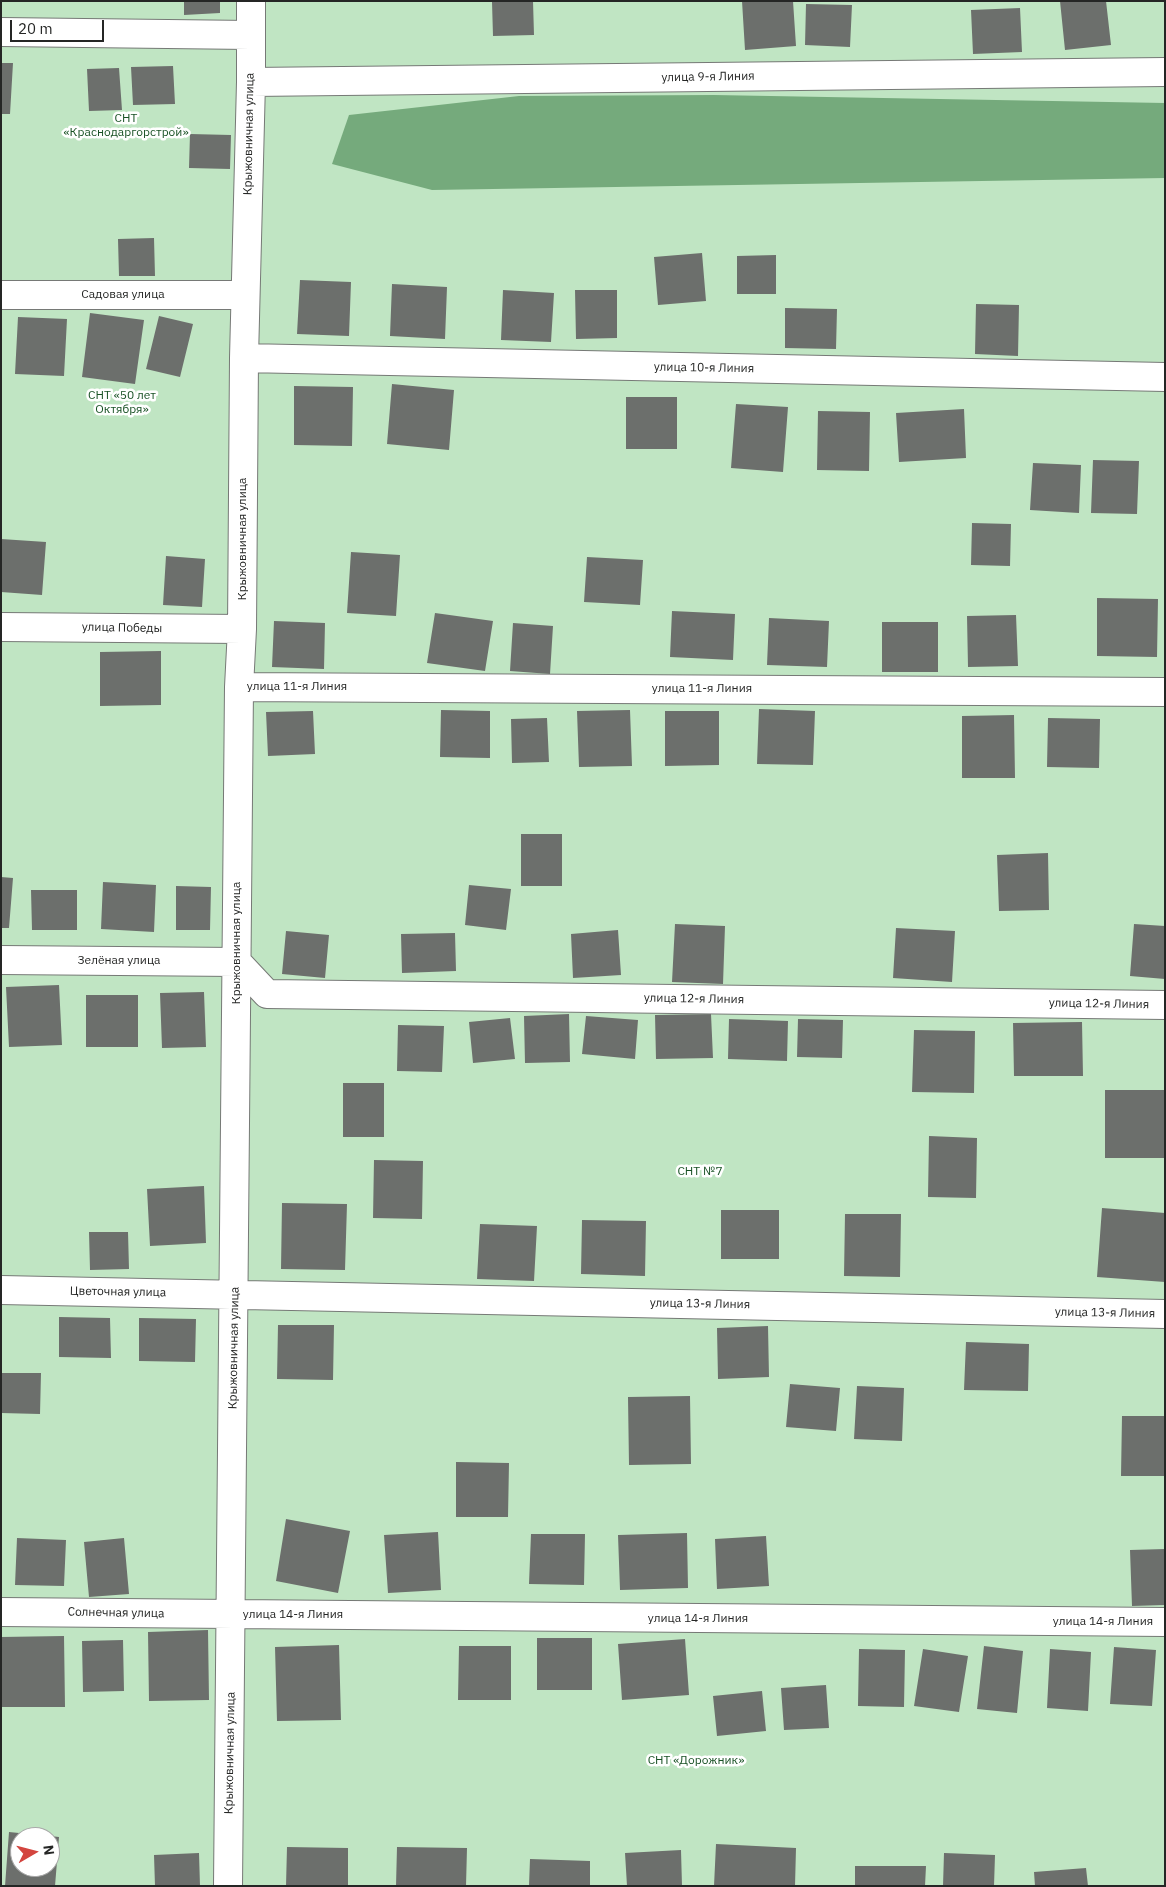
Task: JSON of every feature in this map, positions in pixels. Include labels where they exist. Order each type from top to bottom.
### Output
[{"type":"street","name":"Крыжовничная улица","points":[[228,1886],[235,1294],[239,686],[242,629],[244,358],[251,82],[251,1]]},
{"type":"street","points":[[1,32],[250,35]]},
{"type":"street","name":"улица 9-я Линия","points":[[251,82],[1165,72]]},
{"type":"street","name":"Садовая улица","points":[[1,295],[245,295]]},
{"type":"street","name":"улица 10-я Линия","points":[[244,358],[1165,377]]},
{"type":"street","name":"улица Победы","points":[[1,627],[242,629]]},
{"type":"street","name":"улица 11-я Линия","points":[[239,686],[1165,692]]},
{"type":"street","name":"Зелёная улица","points":[[1,960],[237,962]]},
{"type":"street","name":"улица 12-я Линия","points":[[237,962],[267,994],[1165,1005]]},
{"type":"street","name":"Цветочная улица","points":[[1,1290],[235,1294]]},
{"type":"street","name":"улица 13-я Линия","points":[[235,1294],[1165,1314]]},
{"type":"street","name":"Солнечная улица","points":[[1,1612],[231,1615]]},
{"type":"street","name":"улица 14-я Линия","points":[[231,1615],[1165,1622]]},
{"type":"green space","name":"СНТ №7","points":[[1,1],[1165,1],[1165,1886],[1,1886]]},
{"type":"shaded area","points":[[714,95],[1165,103],[1165,178],[432,190],[332,164],[349,115],[519,96]]},
{"type":"building","points":[[184,1],[220,1],[220,13],[184,15]]},
{"type":"building","points":[[533,1],[534,35],[493,36],[492,2]]},
{"type":"building","points":[[742,1],[793,1],[796,46],[745,50]]},
{"type":"building","points":[[1060,1],[1106,1],[1111,45],[1065,50]]},
{"type":"building","points":[[806,4],[852,5],[850,47],[805,45]]},
{"type":"building","points":[[1020,8],[1022,52],[973,54],[971,10]]},
{"type":"building","points":[[1,63],[13,63],[10,114],[1,114]]},
{"type":"building","points":[[173,66],[175,104],[133,105],[131,67]]},
{"type":"building","points":[[119,68],[122,110],[89,111],[87,69]]},
{"type":"building","points":[[190,134],[231,135],[230,169],[189,168]]},
{"type":"building","points":[[154,238],[155,276],[119,276],[118,239]]},
{"type":"building","points":[[702,253],[706,301],[658,305],[654,257]]},
{"type":"building","points":[[776,255],[776,294],[737,294],[737,256]]},
{"type":"building","points":[[300,280],[351,282],[349,336],[297,334]]},
{"type":"building","points":[[392,284],[447,287],[445,339],[390,336]]},
{"type":"building","points":[[503,290],[554,293],[551,342],[501,340]]},
{"type":"building","points":[[575,290],[617,290],[617,338],[576,339]]},
{"type":"building","points":[[976,304],[1019,305],[1018,356],[975,354]]},
{"type":"building","points":[[785,308],[837,309],[836,349],[785,348]]},
{"type":"building","points":[[90,313],[144,320],[135,384],[82,377]]},
{"type":"building","points":[[159,316],[193,324],[180,377],[146,369]]},
{"type":"building","points":[[18,317],[67,319],[64,376],[15,374]]},
{"type":"building","points":[[392,384],[454,390],[449,450],[387,444]]},
{"type":"building","points":[[294,386],[353,387],[352,446],[294,445]]},
{"type":"building","points":[[626,397],[677,397],[677,449],[626,449]]},
{"type":"building","points":[[736,404],[788,407],[783,472],[731,468]]},
{"type":"building","points":[[964,409],[966,458],[899,462],[896,413]]},
{"type":"building","points":[[818,411],[870,412],[869,471],[817,470]]},
{"type":"building","points":[[1093,460],[1139,461],[1137,514],[1091,513]]},
{"type":"building","points":[[1033,463],[1081,465],[1079,513],[1030,510]]},
{"type":"building","points":[[972,523],[1011,524],[1010,566],[971,565]]},
{"type":"building","points":[[1,539],[46,542],[42,595],[1,592]]},
{"type":"building","points":[[351,552],[400,555],[396,616],[347,613]]},
{"type":"building","points":[[166,556],[205,559],[202,607],[163,605]]},
{"type":"building","points":[[587,557],[643,560],[640,605],[584,602]]},
{"type":"building","points":[[1097,598],[1158,599],[1157,657],[1097,656]]},
{"type":"building","points":[[672,611],[735,614],[733,660],[670,657]]},
{"type":"building","points":[[435,613],[493,621],[485,671],[427,663]]},
{"type":"building","points":[[1016,615],[1018,666],[968,667],[967,616]]},
{"type":"building","points":[[769,618],[829,621],[827,667],[767,665]]},
{"type":"building","points":[[274,621],[325,623],[324,669],[272,667]]},
{"type":"building","points":[[882,622],[938,622],[938,672],[882,672]]},
{"type":"building","points":[[513,623],[553,626],[550,674],[510,671]]},
{"type":"building","points":[[161,651],[161,705],[100,706],[100,652]]},
{"type":"building","points":[[759,709],[815,711],[813,765],[757,764]]},
{"type":"building","points":[[441,710],[490,711],[490,758],[440,757]]},
{"type":"building","points":[[630,710],[632,766],[579,767],[577,711]]},
{"type":"building","points":[[313,711],[315,754],[268,756],[266,712]]},
{"type":"building","points":[[665,711],[719,711],[719,765],[665,766]]},
{"type":"building","points":[[1014,715],[1015,778],[962,778],[962,716]]},
{"type":"building","points":[[547,718],[549,762],[512,763],[511,719]]},
{"type":"building","points":[[1048,718],[1100,719],[1099,768],[1047,767]]},
{"type":"building","points":[[521,834],[562,834],[562,886],[521,886]]},
{"type":"building","points":[[1048,853],[1049,910],[999,911],[997,855]]},
{"type":"building","points":[[1,877],[13,878],[9,928],[1,928]]},
{"type":"building","points":[[103,882],[156,885],[154,932],[101,929]]},
{"type":"building","points":[[469,885],[511,889],[506,930],[465,925]]},
{"type":"building","points":[[176,886],[211,887],[210,930],[176,930]]},
{"type":"building","points":[[31,890],[77,890],[77,930],[32,930]]},
{"type":"building","points":[[675,924],[725,926],[723,984],[672,982]]},
{"type":"building","points":[[1134,924],[1165,926],[1165,979],[1130,976]]},
{"type":"building","points":[[896,928],[955,931],[952,982],[893,978]]},
{"type":"building","points":[[618,930],[621,975],[573,978],[571,934]]},
{"type":"building","points":[[286,931],[329,935],[325,978],[282,974]]},
{"type":"building","points":[[455,933],[456,971],[402,973],[401,934]]},
{"type":"building","points":[[59,985],[62,1045],[9,1047],[6,987]]},
{"type":"building","points":[[204,992],[206,1047],[162,1048],[160,993]]},
{"type":"building","points":[[86,995],[138,995],[138,1047],[86,1047]]},
{"type":"building","points":[[569,1014],[570,1062],[525,1063],[524,1016]]},
{"type":"building","points":[[711,1014],[713,1058],[656,1059],[655,1015]]},
{"type":"building","points":[[586,1016],[638,1020],[635,1059],[582,1054]]},
{"type":"building","points":[[510,1018],[515,1059],[473,1063],[469,1022]]},
{"type":"building","points":[[729,1019],[788,1021],[787,1061],[728,1059]]},
{"type":"building","points":[[798,1019],[843,1020],[842,1058],[797,1057]]},
{"type":"building","points":[[1082,1022],[1083,1076],[1014,1076],[1013,1023]]},
{"type":"building","points":[[398,1025],[444,1026],[442,1072],[397,1071]]},
{"type":"building","points":[[914,1030],[975,1031],[974,1093],[912,1092]]},
{"type":"building","points":[[343,1083],[384,1083],[384,1137],[343,1137]]},
{"type":"building","points":[[1105,1090],[1165,1090],[1165,1158],[1105,1158]]},
{"type":"building","points":[[929,1136],[977,1138],[976,1198],[928,1197]]},
{"type":"building","points":[[374,1160],[423,1161],[422,1219],[373,1218]]},
{"type":"building","points":[[204,1186],[206,1243],[150,1246],[147,1189]]},
{"type":"building","points":[[282,1203],[347,1204],[345,1270],[281,1269]]},
{"type":"building","points":[[1102,1208],[1165,1213],[1165,1282],[1097,1277]]},
{"type":"building","points":[[721,1210],[779,1210],[779,1259],[721,1259]]},
{"type":"building","points":[[845,1214],[901,1214],[900,1277],[844,1276]]},
{"type":"building","points":[[582,1220],[646,1221],[645,1276],[581,1274]]},
{"type":"building","points":[[480,1224],[537,1226],[534,1281],[477,1279]]},
{"type":"building","points":[[89,1232],[128,1232],[129,1269],[90,1270]]},
{"type":"building","points":[[59,1317],[110,1318],[111,1358],[59,1357]]},
{"type":"building","points":[[139,1318],[196,1319],[195,1362],[139,1361]]},
{"type":"building","points":[[278,1325],[334,1325],[333,1380],[277,1379]]},
{"type":"building","points":[[768,1326],[769,1377],[718,1379],[717,1328]]},
{"type":"building","points":[[966,1342],[1029,1344],[1028,1391],[964,1390]]},
{"type":"building","points":[[1,1373],[41,1373],[40,1414],[1,1413]]},
{"type":"building","points":[[790,1384],[840,1388],[836,1431],[786,1427]]},
{"type":"building","points":[[857,1386],[904,1388],[902,1441],[854,1439]]},
{"type":"building","points":[[690,1396],[691,1464],[629,1465],[628,1397]]},
{"type":"building","points":[[1122,1416],[1165,1416],[1165,1476],[1121,1476]]},
{"type":"building","points":[[456,1462],[509,1463],[508,1517],[456,1517]]},
{"type":"building","points":[[286,1519],[350,1531],[338,1593],[276,1581]]},
{"type":"building","points":[[438,1532],[441,1590],[388,1593],[384,1535]]},
{"type":"building","points":[[687,1533],[688,1588],[620,1590],[618,1535]]},
{"type":"building","points":[[531,1534],[585,1534],[584,1585],[529,1584]]},
{"type":"building","points":[[766,1536],[769,1586],[717,1589],[715,1539]]},
{"type":"building","points":[[17,1538],[66,1540],[64,1586],[15,1585]]},
{"type":"building","points":[[124,1538],[129,1594],[89,1597],[84,1542]]},
{"type":"building","points":[[1165,1549],[1165,1605],[1132,1606],[1130,1550]]},
{"type":"building","points":[[208,1630],[209,1700],[149,1701],[148,1632]]},
{"type":"building","points":[[64,1636],[65,1707],[1,1707],[1,1637]]},
{"type":"building","points":[[537,1638],[592,1638],[592,1690],[537,1690]]},
{"type":"building","points":[[685,1639],[689,1695],[622,1700],[618,1644]]},
{"type":"building","points":[[123,1640],[124,1691],[83,1692],[82,1641]]},
{"type":"building","points":[[339,1645],[341,1720],[277,1721],[275,1647]]},
{"type":"building","points":[[459,1646],[511,1646],[511,1700],[458,1700]]},
{"type":"building","points":[[984,1646],[1023,1651],[1017,1713],[977,1709]]},
{"type":"building","points":[[1114,1647],[1156,1650],[1152,1706],[1110,1704]]},
{"type":"building","points":[[859,1649],[905,1650],[904,1707],[858,1706]]},
{"type":"building","points":[[923,1649],[968,1656],[959,1712],[914,1706]]},
{"type":"building","points":[[1050,1649],[1091,1652],[1088,1711],[1047,1708]]},
{"type":"building","points":[[826,1685],[829,1728],[784,1730],[781,1688]]},
{"type":"building","points":[[762,1691],[766,1731],[717,1736],[713,1696]]},
{"type":"building","points":[[9,1832],[10,1877],[56,1877],[55,1886],[5,1886]]},
{"type":"building","points":[[716,1844],[796,1848],[795,1886],[714,1886]]},
{"type":"building","points":[[287,1847],[348,1848],[348,1886],[286,1886]]},
{"type":"building","points":[[397,1847],[467,1848],[466,1886],[396,1886]]},
{"type":"building","points":[[681,1850],[682,1886],[627,1886],[625,1853]]},
{"type":"building","points":[[199,1853],[200,1886],[155,1886],[154,1855]]},
{"type":"building","points":[[944,1853],[995,1855],[994,1886],[943,1886]]},
{"type":"building","points":[[530,1859],[590,1861],[590,1886],[529,1886]]},
{"type":"building","points":[[855,1866],[926,1866],[925,1886],[855,1886]]},
{"type":"building","points":[[1086,1868],[1088,1886],[1035,1886],[1034,1872]]},
{"type":"park label","name":"СНТ «Краснодаргорстрой»","points":[[126,126]]},
{"type":"park label","name":"СНТ «50 лет Октября»","points":[[122,403]]},
{"type":"park label","name":"СНТ «Дорожник»","points":[[696,1761]]}]
